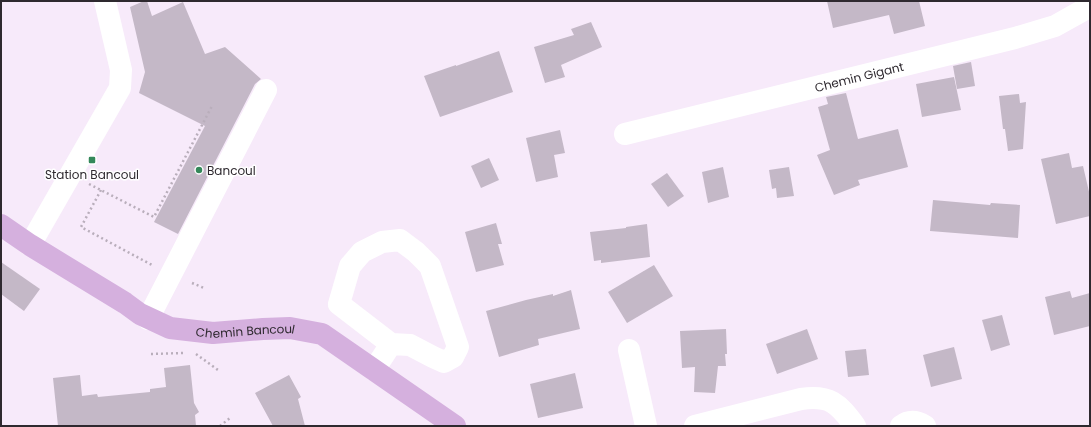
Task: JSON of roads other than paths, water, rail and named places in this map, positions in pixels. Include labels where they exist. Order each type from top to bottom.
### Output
[{"type":"main road","name":"Chemin Bancoul","points":[[1,225],[30,245],[148,318],[170,328],[213,333],[290,328],[322,334],[455,426]]},
{"type":"street","points":[[30,245],[120,88],[121,70],[105,1]]},
{"type":"street","name":"Chemin Gigant","points":[[625,134],[1015,38],[1055,26],[1090,10]]},
{"type":"street","points":[[148,318],[266,90]]},
{"type":"street","points":[[400,240],[416,252],[430,266],[458,348],[453,357],[444,362],[410,344],[391,344],[339,304],[350,266],[362,252],[382,242],[400,240]]},
{"type":"street","points":[[374,370],[391,344]]},
{"type":"street","points":[[629,350],[646,426]]},
{"type":"street","points":[[695,426],[813,397],[826,399],[838,405],[855,426]]},
{"type":"street","points":[[901,426],[906,422],[918,422],[925,426]]},
{"type":"place","name":"Station Bancoul","points":[[92,160]]},
{"type":"place","name":"Bancoul","points":[[199,170]]}]
